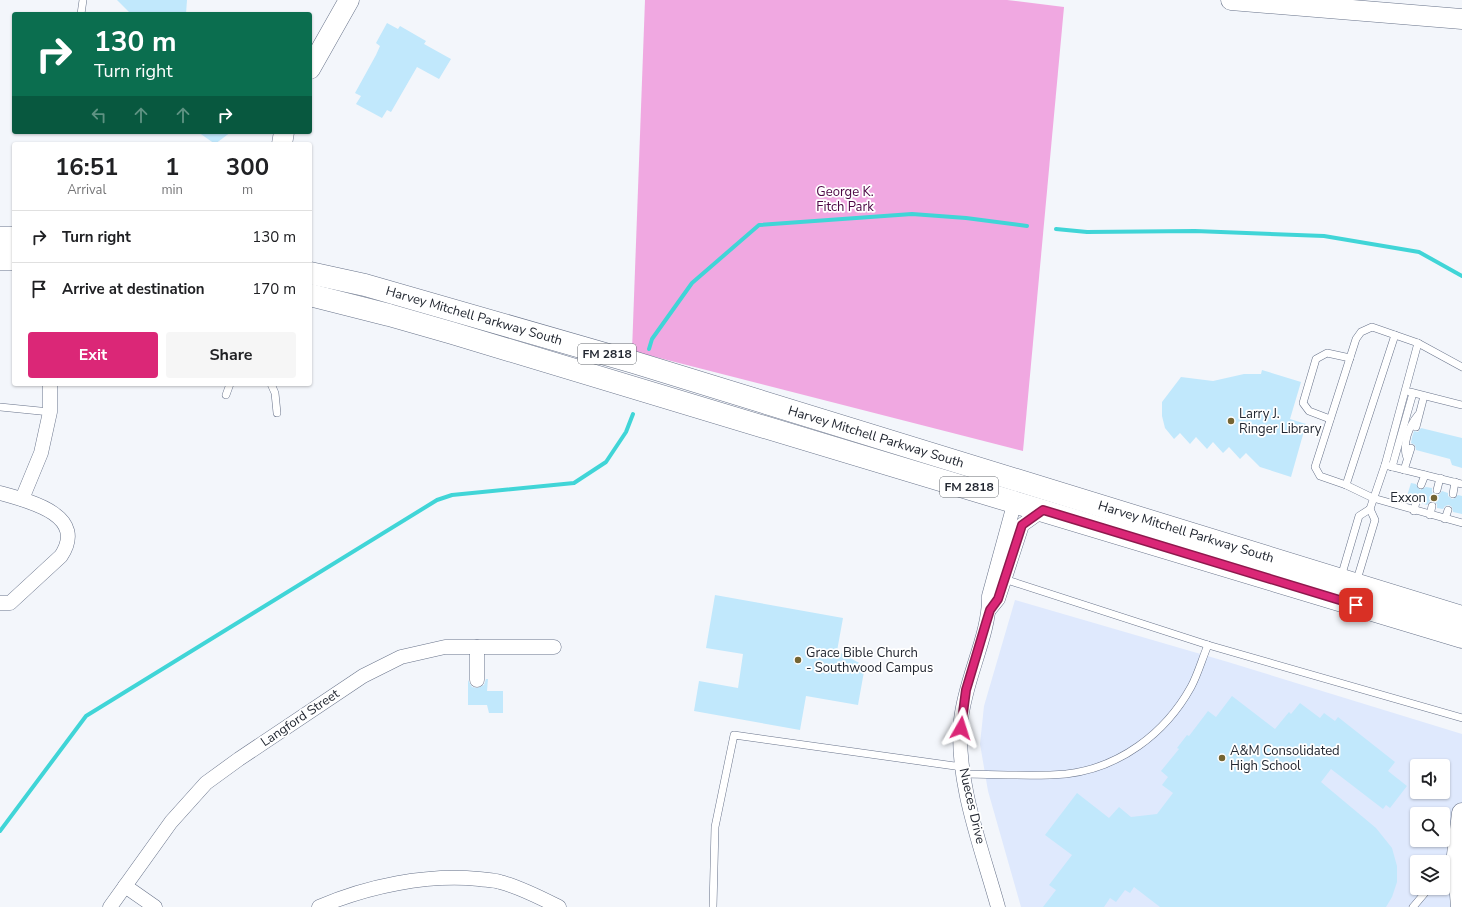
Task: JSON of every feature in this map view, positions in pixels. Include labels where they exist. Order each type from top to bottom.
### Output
[{"type":"highway","points":[[0,238],[12,238]]},
{"type":"highway","points":[[0,259],[12,259]]},
{"type":"highway","name":"Harvey Mitchell Parkway South","points":[[312,272],[365,285],[633,362],[1348,581],[1455,611]]},
{"type":"highway","name":"Harvey Mitchell Parkway South","points":[[312,295],[389,314],[1015,501],[1457,638]]},
{"type":"highway","points":[[1015,501],[1025,495],[1045,489]]},
{"type":"street","points":[[1231,0],[1462,19]]},
{"type":"street","points":[[312,65],[343,2]]},
{"type":"street","points":[[22,499],[41,454],[50,412],[50,386]]},
{"type":"street","points":[[0,493],[22,499],[59,515],[66,525],[69,534],[67,546],[61,556],[10,603],[0,603]]},
{"type":"street","name":"Nueces Drive","points":[[998,907],[963,771],[960,736],[963,706],[990,610],[989,596],[1015,501]]},
{"type":"street","name":"Nueces Drive","points":[[990,610],[998,599],[1022,525],[1043,510]]},
{"type":"street","points":[[477,646],[477,680]]},
{"type":"street","name":"Langford Street","points":[[110,907],[172,822],[206,784],[239,759],[362,676],[401,657],[445,647],[554,647]]},
{"type":"street","points":[[1461,907],[1456,855],[1462,813]]},
{"type":"street","points":[[319,907],[334,901],[386,886],[442,878],[500,882],[559,907]]},
{"type":"street","points":[[125,886],[155,907]]},
{"type":"lane","points":[[81,12],[83,0]]},
{"type":"lane","points":[[1462,367],[1418,343],[1372,327],[1361,332],[1356,339],[1315,466],[1320,476],[1346,485],[1373,498],[1414,511],[1446,519],[1462,521]]},
{"type":"lane","points":[[1346,485],[1394,335]]},
{"type":"lane","points":[[1389,466],[1418,343]]},
{"type":"lane","points":[[1330,419],[1309,411],[1303,403],[1316,359],[1328,353],[1350,358]]},
{"type":"lane","points":[[226,395],[229,386]]},
{"type":"lane","points":[[272,386],[275,393],[277,413]]},
{"type":"lane","points":[[1406,391],[1462,405]]},
{"type":"lane","points":[[1348,581],[1375,520],[1370,509],[1373,498],[1389,466],[1413,393]]},
{"type":"lane","points":[[1416,427],[1424,396]]},
{"type":"lane","points":[[0,407],[50,412]]},
{"type":"lane","points":[[1407,458],[1404,450],[1411,424],[1418,415]]},
{"type":"lane","points":[[1404,470],[1410,448]]},
{"type":"lane","points":[[1389,466],[1459,483],[1453,494]]},
{"type":"lane","points":[[1421,485],[1425,475]]},
{"type":"lane","points":[[1437,490],[1440,478]]},
{"type":"lane","points":[[1414,511],[1416,502]]},
{"type":"lane","points":[[1430,515],[1432,506]]},
{"type":"lane","points":[[1348,581],[1359,516],[1370,509]]},
{"type":"lane","points":[[1446,519],[1448,510]]},
{"type":"lane","points":[[1004,580],[1208,645],[1462,718]]},
{"type":"lane","points":[[713,907],[715,827],[734,735],[963,771],[1067,774],[1094,768],[1120,757],[1150,737],[1174,712],[1192,684],[1208,645]]},
{"type":"lane","points":[[1450,862],[1456,855]]},
{"type":"lane","points":[[1413,907],[1423,895]]},
{"type":"shaded area","name":"A&M Consolidated High School","points":[[1015,600],[1228,662],[1462,734],[1462,907],[1021,907],[988,791],[980,744],[984,706]]},
{"type":"green space","name":"George K. Fitch Park","points":[[645,0],[1007,0],[1064,7],[1023,451],[632,351]]},
{"type":"building","points":[[117,0],[187,0],[186,12],[129,12]]},
{"type":"building","points":[[387,23],[398,29],[400,26],[426,41],[424,44],[451,59],[439,79],[417,67],[391,112],[387,110],[382,118],[356,104],[361,96],[355,93],[376,55],[380,46],[376,43]]},
{"type":"building","points":[[201,134],[228,134],[218,142],[212,142]]},
{"type":"building","name":"Larry J. Ringer Library","points":[[1262,370],[1301,382],[1290,419],[1306,424],[1291,477],[1260,467],[1246,453],[1240,459],[1229,447],[1223,453],[1213,442],[1207,449],[1196,437],[1190,444],[1180,433],[1174,439],[1165,428],[1162,416],[1162,402],[1181,377],[1213,381],[1244,374],[1261,374]]},
{"type":"building","points":[[1421,428],[1462,438],[1462,468],[1452,465],[1450,459],[1416,450],[1415,445],[1411,443],[1412,437],[1414,431],[1418,432]]},
{"type":"building","name":"Exxon","points":[[1411,483],[1416,484],[1420,490],[1426,487],[1432,488],[1432,492],[1435,495],[1439,495],[1442,491],[1448,493],[1448,496],[1452,499],[1458,495],[1462,496],[1462,514],[1453,512],[1452,507],[1449,505],[1445,506],[1443,509],[1437,508],[1437,504],[1433,501],[1430,501],[1427,505],[1421,503],[1417,497],[1414,497],[1411,501],[1406,499]]},
{"type":"building","name":"Grace Bible Church - Southwood Campus","points":[[715,595],[843,618],[837,651],[865,666],[858,705],[806,696],[800,730],[694,711],[699,681],[738,688],[743,654],[706,648]]},
{"type":"building","points":[[486,679],[488,679],[487,691],[503,691],[503,713],[489,713],[487,705],[468,705],[468,680],[472,687],[477,688],[484,685]]},
{"type":"building","name":"A&M Consolidated High School","points":[[1232,696],[1275,729],[1289,712],[1291,714],[1300,703],[1320,718],[1324,713],[1335,721],[1338,717],[1395,762],[1388,771],[1407,786],[1390,808],[1386,805],[1383,809],[1331,769],[1321,782],[1376,828],[1392,848],[1397,866],[1397,882],[1392,897],[1386,907],[1160,907],[1134,887],[1130,893],[1125,890],[1116,902],[1110,898],[1104,907],[1043,907],[1056,890],[1049,885],[1072,855],[1045,835],[1077,793],[1109,818],[1119,807],[1131,817],[1157,814],[1173,793],[1162,785],[1168,777],[1161,771],[1179,749],[1177,748],[1187,735],[1189,736],[1208,711],[1216,717]]},
{"type":"waterway","points":[[649,349],[652,339],[692,283],[759,225],[912,214],[966,218],[1027,226]]},
{"type":"waterway","points":[[1056,229],[1087,232],[1195,231],[1324,236],[1419,252],[1462,276]]},
{"type":"waterway","points":[[0,831],[86,716],[437,500],[452,495],[574,483],[606,462],[626,432],[633,414]]},
{"type":"place","name":"Larry J. Ringer Library","points":[[1231,421]]},
{"type":"place","name":"Exxon","points":[[1434,498]]},
{"type":"place","name":"Grace Bible Church - Southwood Campus","points":[[798,660]]},
{"type":"place","name":"A&M Consolidated High School","points":[[1222,758]]},
{"type":"route","points":[[961,728],[966,690],[990,610],[998,599],[1022,525],[1043,510],[1356,605]]}]
